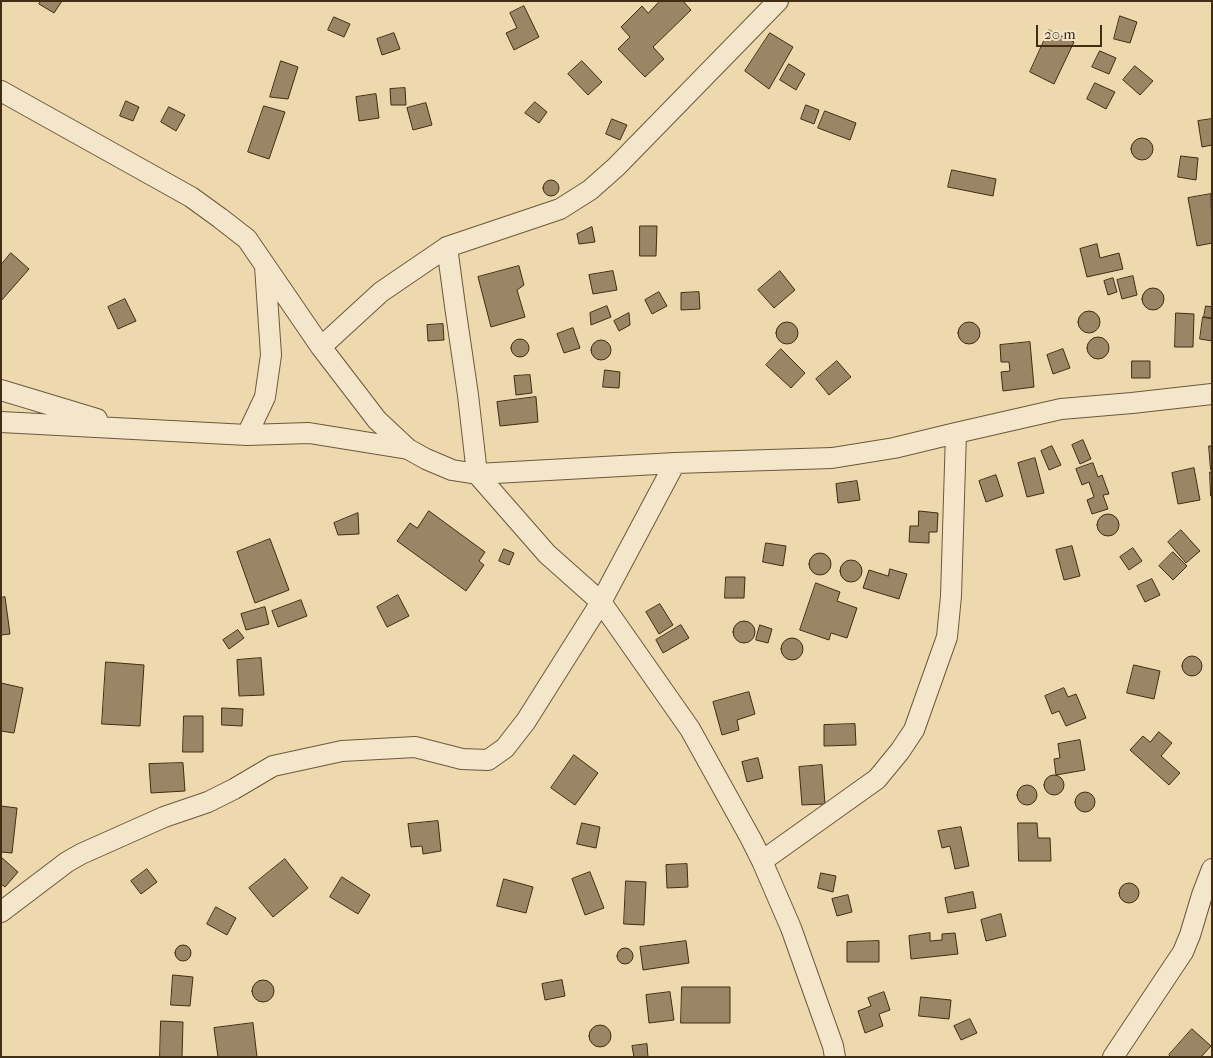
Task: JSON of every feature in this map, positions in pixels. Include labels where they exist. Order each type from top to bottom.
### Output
[{"type":"street","points":[[320,347],[381,292],[447,247],[560,209],[590,190],[616,167],[778,1]]},
{"type":"street","points":[[1,91],[191,197],[246,239],[265,264],[320,347],[377,420],[408,449],[452,470],[477,474],[832,458],[894,448],[1061,409],[1212,394]]},
{"type":"street","points":[[447,247],[477,474],[547,554],[601,602],[690,729],[762,861],[791,928],[833,1046],[835,1057]]},
{"type":"street","points":[[247,435],[265,397],[271,355],[265,264]]},
{"type":"street","points":[[1,390],[125,428]]},
{"type":"street","points":[[1,422],[247,435],[309,433],[408,449]]},
{"type":"street","points":[[762,861],[877,779],[914,730],[947,636],[951,596],[956,433]]},
{"type":"street","points":[[1,912],[67,862],[81,854],[164,817],[208,802],[273,766],[342,751],[415,746],[462,759],[488,760],[505,748],[526,721],[601,602],[675,464]]},
{"type":"street","points":[[1113,1057],[1182,952],[1190,935],[1212,869]]},
{"type":"building","points":[[41,1],[62,1],[54,13],[39,4]]},
{"type":"building","points":[[660,1],[683,1],[691,10],[653,47],[664,59],[645,77],[618,49],[630,37],[621,27],[642,6],[648,13]]},
{"type":"building","points":[[524,6],[539,37],[514,50],[506,33],[517,28],[510,13]]},
{"type":"building","points":[[1120,16],[1137,22],[1130,43],[1114,39]]},
{"type":"building","points":[[334,17],[350,24],[344,37],[328,30]]},
{"type":"building","points":[[1049,30],[1074,42],[1054,84],[1030,72]]},
{"type":"building","points":[[394,33],[400,49],[382,55],[377,39]]},
{"type":"building","points":[[770,33],[793,47],[769,89],[745,71]]},
{"type":"building","points":[[1100,51],[1116,58],[1109,74],[1092,67]]},
{"type":"building","points":[[281,61],[298,67],[288,99],[270,97]]},
{"type":"building","points":[[582,61],[602,82],[588,95],[568,74]]},
{"type":"building","points":[[789,64],[805,74],[796,90],[780,80]]},
{"type":"building","points":[[1135,66],[1153,81],[1140,95],[1123,80]]},
{"type":"building","points":[[1095,83],[1115,92],[1106,109],[1087,99]]},
{"type":"building","points":[[405,88],[406,105],[391,105],[390,89]]},
{"type":"building","points":[[376,94],[379,118],[359,121],[356,97]]},
{"type":"building","points":[[126,101],[139,107],[133,121],[120,116]]},
{"type":"building","points":[[535,102],[547,112],[539,123],[525,113]]},
{"type":"building","points":[[426,103],[432,125],[413,130],[407,108]]},
{"type":"building","points":[[806,105],[819,110],[814,124],[801,119]]},
{"type":"building","points":[[264,106],[285,112],[269,159],[248,152]]},
{"type":"building","points":[[169,107],[185,115],[176,131],[161,122]]},
{"type":"building","points":[[825,111],[856,123],[850,140],[818,128]]},
{"type":"building","points":[[612,119],[627,125],[620,140],[606,134]]},
{"type":"building","points":[[1212,119],[1212,145],[1202,147],[1198,121]]},
{"type":"building","points":[[1142,138],[1150,141],[1153,149],[1150,157],[1142,160],[1134,157],[1131,149],[1134,141]]},
{"type":"building","points":[[1181,156],[1198,158],[1196,180],[1178,177]]},
{"type":"building","points":[[952,170],[996,179],[993,196],[948,187]]},
{"type":"building","points":[[548,180],[554,180],[559,185],[557,194],[548,196],[543,191],[543,185]]},
{"type":"building","points":[[1211,194],[1212,243],[1197,246],[1188,198]]},
{"type":"building","points":[[640,226],[657,226],[656,256],[640,256]]},
{"type":"building","points":[[592,227],[595,242],[579,244],[577,234]]},
{"type":"building","points":[[1097,244],[1100,258],[1119,253],[1123,269],[1087,277],[1080,249]]},
{"type":"building","points":[[11,253],[29,269],[1,301],[1,265]]},
{"type":"building","points":[[519,266],[524,285],[517,290],[525,317],[491,327],[478,277]]},
{"type":"building","points":[[613,271],[617,290],[593,294],[589,275]]},
{"type":"building","points":[[780,271],[795,290],[774,308],[758,290]]},
{"type":"building","points":[[1133,276],[1137,295],[1122,299],[1117,280]]},
{"type":"building","points":[[1113,278],[1117,292],[1108,295],[1104,281]]},
{"type":"building","points":[[1149,288],[1157,288],[1164,295],[1164,303],[1157,310],[1149,310],[1142,303],[1142,295]]},
{"type":"building","points":[[659,292],[667,306],[652,314],[645,300]]},
{"type":"building","points":[[699,292],[700,309],[681,310],[681,293]]},
{"type":"building","points":[[125,299],[136,321],[118,329],[108,307]]},
{"type":"building","points":[[607,306],[611,317],[591,325],[590,313]]},
{"type":"building","points":[[1206,306],[1212,307],[1212,318],[1204,317]]},
{"type":"building","points":[[1085,311],[1093,311],[1100,318],[1100,326],[1093,333],[1085,333],[1078,326],[1078,318]]},
{"type":"building","points":[[629,313],[630,325],[619,331],[614,321]]},
{"type":"building","points":[[1176,313],[1194,314],[1193,347],[1175,347]]},
{"type":"building","points":[[1203,317],[1212,319],[1212,341],[1200,339]]},
{"type":"building","points":[[787,322],[795,325],[798,333],[795,341],[787,344],[779,341],[776,333],[779,325]]},
{"type":"building","points":[[965,322],[973,322],[980,329],[980,337],[973,344],[965,344],[958,337],[958,329]]},
{"type":"building","points":[[443,324],[444,340],[428,341],[427,325]]},
{"type":"building","points":[[573,328],[580,348],[564,353],[557,334]]},
{"type":"building","points":[[1094,337],[1102,337],[1109,344],[1109,352],[1102,359],[1094,359],[1087,352],[1087,344]]},
{"type":"building","points":[[516,339],[524,339],[529,344],[527,355],[516,357],[511,352],[511,344]]},
{"type":"building","points":[[597,340],[605,340],[611,346],[611,354],[605,360],[597,360],[591,354],[591,346]]},
{"type":"building","points":[[1030,342],[1034,387],[1003,391],[1001,372],[1010,371],[1009,362],[1001,362],[1000,345]]},
{"type":"building","points":[[781,349],[805,373],[791,388],[766,365]]},
{"type":"building","points":[[1063,349],[1070,368],[1053,374],[1047,355]]},
{"type":"building","points":[[837,361],[851,377],[829,395],[816,379]]},
{"type":"building","points":[[1132,361],[1150,361],[1150,378],[1132,378]]},
{"type":"building","points":[[605,370],[620,372],[619,388],[603,387]]},
{"type":"building","points":[[530,375],[532,393],[516,395],[514,376]]},
{"type":"building","points":[[536,397],[538,422],[500,426],[497,402]]},
{"type":"building","points":[[1083,440],[1091,459],[1080,464],[1072,445]]},
{"type":"building","points":[[1052,446],[1061,465],[1049,470],[1041,451]]},
{"type":"building","points":[[1209,446],[1212,446],[1212,470],[1211,470]]},
{"type":"building","points":[[1035,458],[1044,493],[1027,497],[1018,463]]},
{"type":"building","points":[[1093,463],[1098,477],[1102,475],[1109,494],[1103,495],[1108,509],[1092,514],[1087,500],[1094,497],[1089,482],[1082,485],[1076,469]]},
{"type":"building","points":[[1194,468],[1200,500],[1178,504],[1172,473]]},
{"type":"building","points":[[1210,472],[1212,472],[1212,496],[1211,496]]},
{"type":"building","points":[[996,475],[1003,496],[986,502],[979,481]]},
{"type":"building","points":[[857,481],[860,500],[838,503],[836,484]]},
{"type":"building","points":[[429,511],[485,552],[479,561],[484,565],[466,591],[397,541],[410,523],[417,528]]},
{"type":"building","points":[[919,511],[938,513],[937,532],[929,532],[929,543],[909,542],[910,526],[918,526]]},
{"type":"building","points":[[358,513],[359,534],[338,535],[334,523]]},
{"type":"building","points":[[1108,514],[1118,521],[1119,525],[1112,535],[1108,536],[1098,529],[1097,525],[1104,515]]},
{"type":"building","points":[[1181,530],[1200,551],[1186,563],[1168,542]]},
{"type":"building","points":[[270,539],[289,590],[255,603],[237,552]]},
{"type":"building","points":[[766,543],[786,546],[783,566],[763,562]]},
{"type":"building","points":[[1072,546],[1080,576],[1064,580],[1056,550]]},
{"type":"building","points":[[1133,548],[1142,561],[1129,570],[1120,557]]},
{"type":"building","points":[[504,549],[514,553],[509,565],[499,561]]},
{"type":"building","points":[[1173,552],[1187,566],[1173,580],[1159,566]]},
{"type":"building","points":[[816,553],[824,553],[831,560],[831,568],[824,575],[816,575],[809,568],[809,560]]},
{"type":"building","points":[[851,560],[859,563],[862,571],[859,579],[851,582],[843,579],[840,571],[843,563]]},
{"type":"building","points":[[890,569],[907,574],[899,599],[863,588],[869,570],[888,576]]},
{"type":"building","points":[[726,577],[745,577],[744,598],[725,598]]},
{"type":"building","points":[[1152,579],[1160,595],[1145,602],[1137,586]]},
{"type":"building","points":[[816,583],[840,592],[837,601],[857,608],[847,638],[831,633],[829,640],[800,630]]},
{"type":"building","points":[[398,595],[409,616],[387,627],[377,607]]},
{"type":"building","points":[[5,597],[10,634],[1,635],[1,598]]},
{"type":"building","points":[[301,600],[307,616],[278,627],[272,611]]},
{"type":"building","points":[[660,604],[673,625],[659,634],[646,612]]},
{"type":"building","points":[[265,607],[269,624],[246,630],[241,614]]},
{"type":"building","points":[[740,621],[748,621],[755,628],[755,636],[748,643],[740,643],[733,636],[733,628]]},
{"type":"building","points":[[681,625],[689,638],[663,653],[656,640]]},
{"type":"building","points":[[760,625],[772,629],[768,643],[756,640]]},
{"type":"building","points":[[238,630],[244,638],[229,649],[223,640]]},
{"type":"building","points":[[792,638],[800,641],[803,649],[800,657],[792,660],[784,657],[781,649],[784,641]]},
{"type":"building","points":[[1192,656],[1199,659],[1202,666],[1199,673],[1192,676],[1185,673],[1182,666],[1185,659]]},
{"type":"building","points":[[261,658],[264,695],[239,696],[237,660]]},
{"type":"building","points":[[106,662],[144,665],[140,726],[102,724]]},
{"type":"building","points":[[1134,665],[1160,671],[1154,699],[1127,693]]},
{"type":"building","points":[[1,683],[23,688],[14,733],[1,731]]},
{"type":"building","points":[[1064,688],[1068,697],[1076,694],[1086,718],[1066,726],[1059,711],[1052,714],[1045,696]]},
{"type":"building","points":[[749,692],[755,714],[737,720],[739,730],[722,735],[713,702]]},
{"type":"building","points":[[222,708],[243,709],[242,726],[222,725]]},
{"type":"building","points":[[184,716],[203,716],[203,752],[183,752]]},
{"type":"building","points":[[855,724],[856,745],[824,746],[824,725]]},
{"type":"building","points":[[1159,732],[1172,743],[1161,756],[1180,773],[1169,785],[1130,750],[1143,736],[1150,742]]},
{"type":"building","points":[[1080,740],[1085,770],[1056,775],[1054,759],[1060,758],[1058,744]]},
{"type":"building","points":[[574,755],[598,773],[575,805],[551,788]]},
{"type":"building","points":[[758,758],[763,778],[747,782],[742,762]]},
{"type":"building","points":[[183,763],[185,791],[151,793],[149,764]]},
{"type":"building","points":[[822,765],[825,804],[802,805],[799,767]]},
{"type":"building","points":[[1054,775],[1061,778],[1064,785],[1061,792],[1054,795],[1047,792],[1044,785],[1047,778]]},
{"type":"building","points":[[1027,785],[1034,788],[1037,795],[1034,802],[1027,805],[1020,802],[1017,795],[1020,788]]},
{"type":"building","points":[[1085,792],[1092,795],[1095,802],[1092,809],[1085,812],[1078,809],[1075,802],[1078,795]]},
{"type":"building","points":[[1,806],[17,808],[12,853],[1,852]]},
{"type":"building","points":[[438,821],[441,851],[423,854],[422,846],[411,847],[408,824]]},
{"type":"building","points":[[582,823],[600,827],[596,848],[577,844]]},
{"type":"building","points":[[1018,823],[1037,823],[1038,838],[1050,838],[1051,861],[1019,861]]},
{"type":"building","points":[[961,827],[969,866],[955,869],[950,846],[942,848],[938,831]]},
{"type":"building","points":[[1,857],[18,872],[5,887],[1,884]]},
{"type":"building","points":[[285,859],[308,888],[273,917],[249,888]]},
{"type":"building","points":[[687,864],[688,887],[667,888],[666,865]]},
{"type":"building","points":[[147,869],[157,882],[141,894],[131,881]]},
{"type":"building","points":[[590,872],[604,908],[585,915],[572,879]]},
{"type":"building","points":[[821,873],[836,876],[833,892],[818,888]]},
{"type":"building","points":[[342,877],[370,895],[358,914],[330,897]]},
{"type":"building","points":[[504,879],[533,887],[526,913],[497,906]]},
{"type":"building","points":[[626,881],[646,882],[644,925],[624,924]]},
{"type":"building","points":[[1129,883],[1136,886],[1139,893],[1136,900],[1129,903],[1122,900],[1119,893],[1122,886]]},
{"type":"building","points":[[973,892],[976,908],[948,913],[945,898]]},
{"type":"building","points":[[848,895],[852,912],[837,916],[832,899]]},
{"type":"building","points":[[216,907],[236,918],[227,935],[207,924]]},
{"type":"building","points":[[1001,914],[1006,936],[986,941],[981,920]]},
{"type":"building","points":[[930,933],[930,941],[942,940],[942,934],[955,933],[958,954],[911,959],[909,936]]},
{"type":"building","points":[[686,941],[689,963],[643,970],[640,947]]},
{"type":"building","points":[[879,941],[879,962],[847,962],[847,942]]},
{"type":"building","points":[[180,945],[186,945],[191,950],[189,959],[180,961],[175,956],[175,950]]},
{"type":"building","points":[[625,948],[631,950],[633,956],[631,962],[625,964],[619,962],[617,956],[619,950]]},
{"type":"building","points":[[173,975],[193,977],[190,1006],[171,1005]]},
{"type":"building","points":[[263,980],[271,983],[274,991],[271,999],[263,1002],[255,999],[252,991],[255,983]]},
{"type":"building","points":[[562,980],[565,996],[545,1000],[542,984]]},
{"type":"building","points":[[682,987],[730,987],[730,1023],[681,1023]]},
{"type":"building","points":[[670,992],[674,1020],[649,1023],[646,995]]},
{"type":"building","points":[[884,992],[890,1010],[879,1014],[883,1026],[865,1033],[858,1011],[871,1006],[868,998]]},
{"type":"building","points":[[921,997],[951,1000],[949,1019],[919,1016]]},
{"type":"building","points":[[970,1019],[977,1033],[961,1040],[954,1026]]},
{"type":"building","points":[[161,1021],[183,1022],[182,1057],[160,1057]]},
{"type":"building","points":[[253,1023],[257,1057],[218,1057],[214,1028]]},
{"type":"building","points":[[600,1025],[608,1028],[611,1036],[608,1044],[600,1047],[592,1044],[589,1036],[592,1028]]},
{"type":"building","points":[[1192,1029],[1211,1046],[1201,1057],[1171,1057],[1169,1055]]},
{"type":"building","points":[[647,1044],[648,1057],[634,1057],[632,1046]]}]
